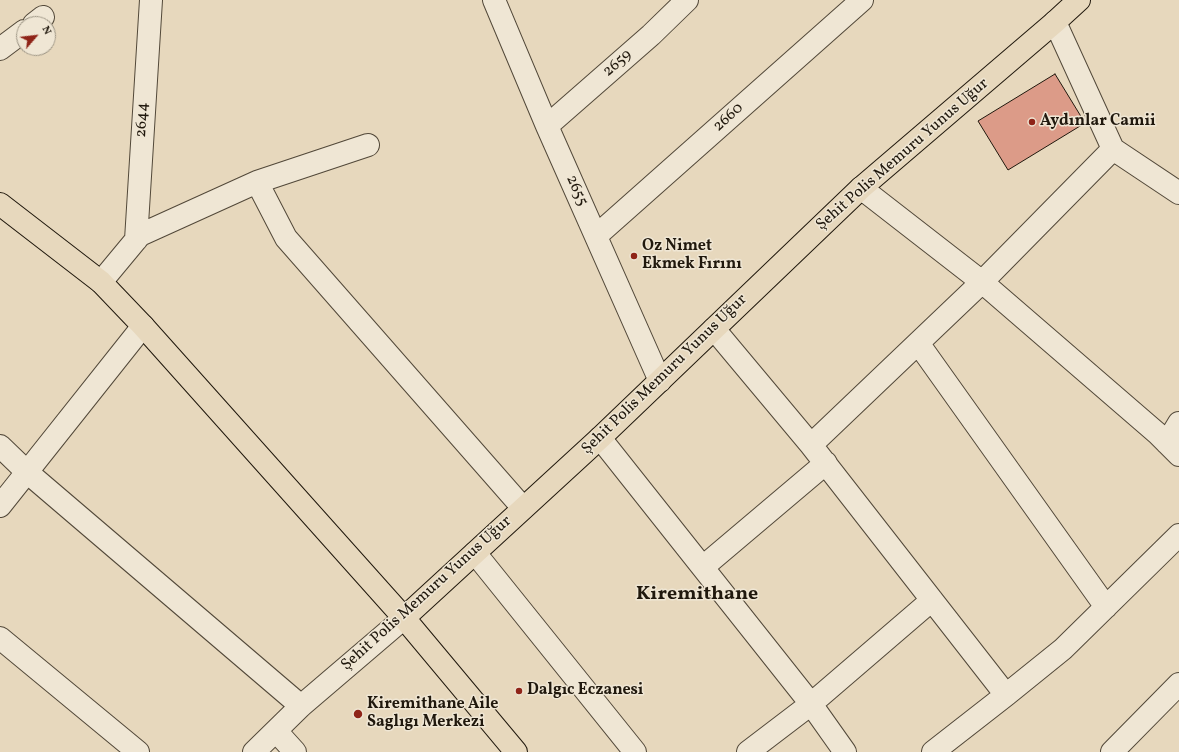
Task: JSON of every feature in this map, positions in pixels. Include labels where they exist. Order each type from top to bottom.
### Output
[{"type":"main road","name":"Şehit Polis Memuru Yunus Uğur","points":[[404,618],[600,438],[861,188],[1079,0]]},
{"type":"main road","points":[[0,204],[101,282],[143,326],[404,618],[516,752]]},
{"type":"street","name":"2644","points":[[136,240],[151,0]]},
{"type":"street","name":"2659","points":[[547,126],[687,0]]},
{"type":"street","name":"2660","points":[[596,236],[862,0]]},
{"type":"street","name":"2655","points":[[502,4],[547,126],[660,381]]},
{"type":"street","points":[[1055,22],[1113,149],[1179,193]]},
{"type":"street","points":[[0,49],[16,37]]},
{"type":"street","points":[[101,282],[140,235],[257,182],[368,145]]},
{"type":"street","points":[[811,445],[982,282],[1113,149]]},
{"type":"street","points":[[257,182],[286,238],[523,508]]},
{"type":"street","points":[[861,188],[982,282],[1173,449],[1179,423]]},
{"type":"street","points":[[0,506],[143,326]]},
{"type":"street","points":[[714,329],[826,463],[1006,696]]},
{"type":"street","points":[[918,343],[1106,607]]},
{"type":"street","points":[[600,438],[811,704],[845,752]]},
{"type":"street","points":[[0,446],[27,472],[301,706]]},
{"type":"street","points":[[702,567],[826,463]]},
{"type":"street","points":[[933,752],[1006,696],[1063,649],[1179,535]]},
{"type":"street","points":[[475,553],[635,752]]},
{"type":"street","points":[[748,752],[811,704],[932,600]]},
{"type":"street","name":"Şehit Polis Memuru Yunus Uğur","points":[[254,752],[301,706],[404,618]]},
{"type":"street","points":[[0,638],[138,752]]},
{"type":"street","points":[[1112,752],[1179,684]]},
{"type":"street","points":[[276,731],[295,752]]},
{"type":"building","name":"Aydınlar Camii","points":[[1055,74],[1085,123],[1008,170],[978,121]]},
{"type":"place","name":"Aydınlar Camii","points":[[1032,122]]},
{"type":"place","name":"Oz Nimet Ekmek Fırını","points":[[634,256]]},
{"type":"place","name":"Dalgıc Eczanesi","points":[[519,691]]},
{"type":"place","name":"Kiremithane Aile Saglıgı Merkezi","points":[[358,714]]},
{"type":"district","name":"Kiremithane","points":[[697,595]]}]
